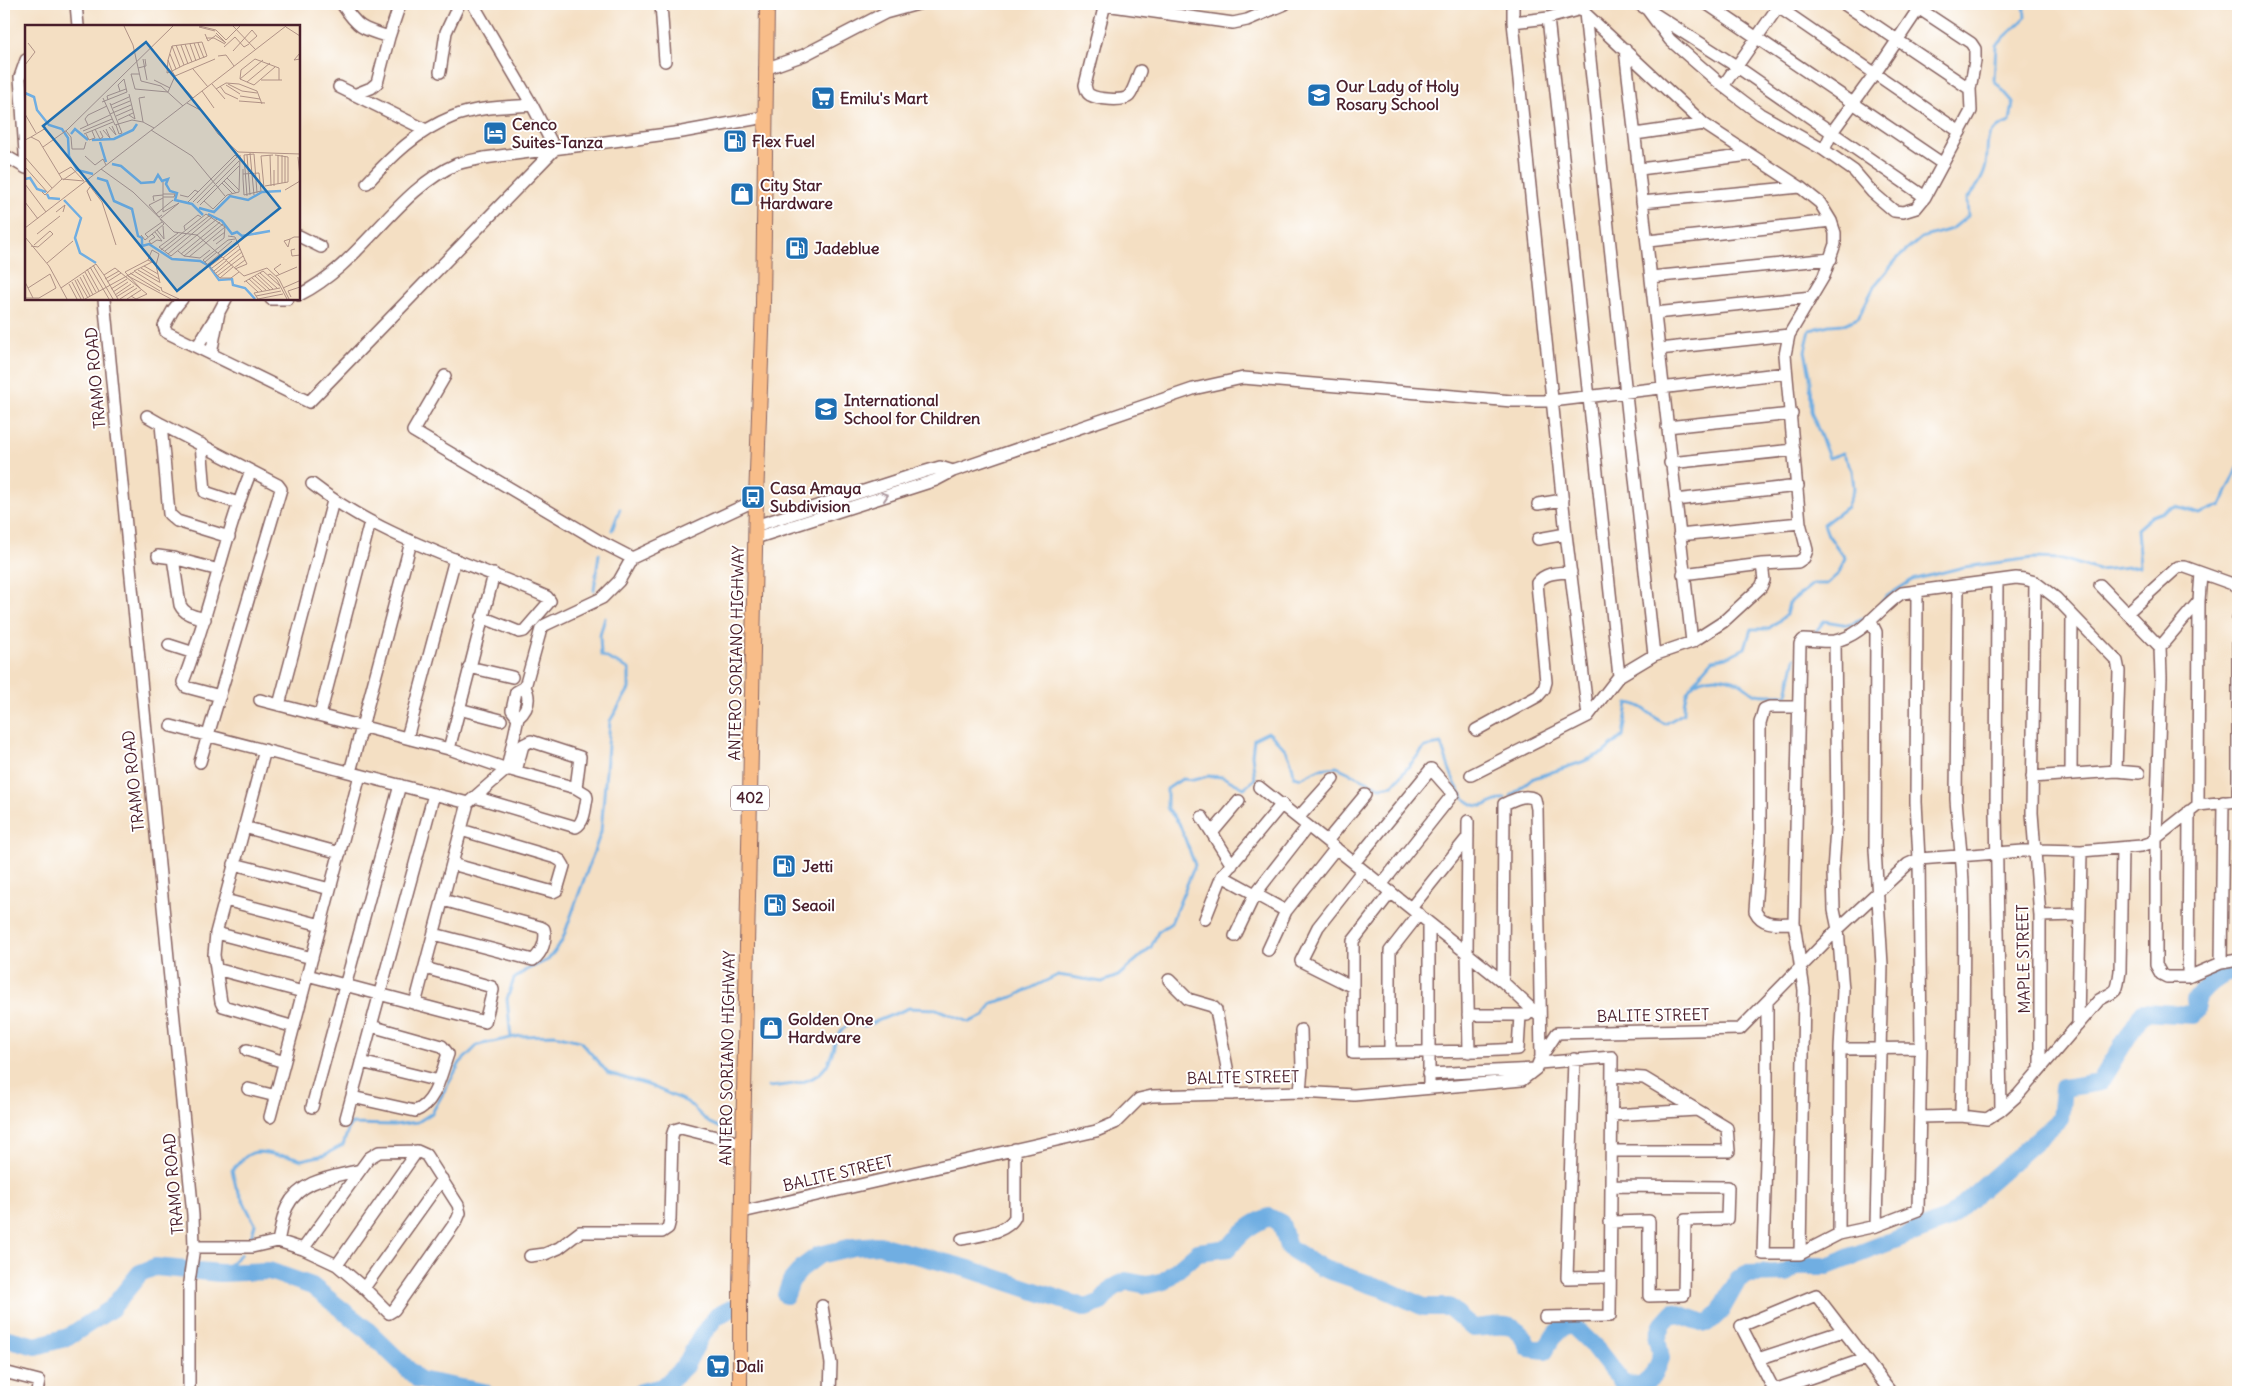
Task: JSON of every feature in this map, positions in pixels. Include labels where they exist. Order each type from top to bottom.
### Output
[{"type":"main road","name":"ANTERO SORIANO HIGHWAY","points":[[740,1392],[755,532],[763,304],[767,4]]},
{"type":"street","points":[[76,4],[78,25]]},
{"type":"street","points":[[342,4],[352,19],[364,30],[389,37]]},
{"type":"street","points":[[354,95],[371,88],[377,82],[400,4]]},
{"type":"street","points":[[440,72],[446,32],[460,4]]},
{"type":"street","points":[[473,4],[532,104],[554,149]]},
{"type":"street","points":[[661,4],[665,61]]},
{"type":"street","points":[[766,69],[804,55],[885,13],[918,4]]},
{"type":"street","points":[[1098,4],[1232,23],[1247,20],[1285,4]]},
{"type":"street","points":[[1105,4],[1085,84],[1088,93],[1093,96],[1117,100],[1126,98],[1130,95],[1140,71]]},
{"type":"street","points":[[1513,4],[1513,22],[1566,534],[1588,716]]},
{"type":"street","points":[[1707,4],[1943,164]]},
{"type":"street","points":[[1844,4],[1970,89]]},
{"type":"street","points":[[1723,86],[1757,38],[1777,5],[1960,132]]},
{"type":"street","points":[[1643,6],[1736,66],[1925,196]]},
{"type":"street","points":[[1643,6],[1670,40],[1723,86],[1760,114],[1824,150],[1854,170],[1872,192],[1894,211],[1903,212],[1916,208],[1943,164],[1970,111],[1970,89],[1975,62],[1975,49],[1971,43],[1916,6],[1876,72],[1832,132],[1824,150]]},
{"type":"street","points":[[1513,22],[1548,18],[1581,9]]},
{"type":"street","points":[[1581,9],[1704,124],[1800,187],[1820,203],[1831,221],[1835,238],[1831,259],[1812,297],[1789,335],[1786,355],[1800,523],[1808,550],[1804,558],[1798,562],[1762,564],[1683,574]]},
{"type":"street","points":[[1581,9],[1626,391],[1654,655]]},
{"type":"street","points":[[1548,18],[1619,676]]},
{"type":"street","points":[[1625,49],[1656,313],[1674,500],[1692,642]]},
{"type":"street","points":[[25,63],[20,77],[25,153]]},
{"type":"street","points":[[338,87],[426,130]]},
{"type":"street","points":[[367,183],[396,152],[426,130],[460,114],[532,104]]},
{"type":"street","points":[[300,294],[322,283],[344,265],[419,188],[437,174],[459,164],[484,158],[682,132],[765,117]]},
{"type":"street","points":[[1635,134],[1704,124]]},
{"type":"street","points":[[181,300],[173,310],[164,329],[166,332],[309,402],[554,149]]},
{"type":"street","points":[[4,155],[25,167]]},
{"type":"street","points":[[1640,169],[1750,155]]},
{"type":"street","points":[[1642,202],[1800,187]]},
{"type":"street","points":[[1648,241],[1831,221]]},
{"type":"street","points":[[300,236],[321,247]]},
{"type":"street","points":[[1651,277],[1831,259]]},
{"type":"street","points":[[1656,313],[1812,297]]},
{"type":"street","name":"TRAMO ROAD","points":[[104,300],[192,1205],[194,1247],[190,1282],[189,1392]]},
{"type":"street","points":[[197,347],[225,300]]},
{"type":"street","points":[[211,354],[219,312]]},
{"type":"street","points":[[1658,348],[1789,335]]},
{"type":"street","points":[[755,532],[923,472],[940,467],[953,471],[1193,389],[1243,378],[1512,402],[1552,401],[1786,373]]},
{"type":"street","points":[[445,376],[413,431],[599,542],[632,558]]},
{"type":"street","points":[[1667,427],[1792,414]]},
{"type":"street","points":[[147,416],[278,485],[281,489],[200,762]]},
{"type":"street","points":[[161,424],[169,514],[177,521],[229,537]]},
{"type":"street","points":[[201,444],[205,492],[238,503]]},
{"type":"street","points":[[1670,463],[1794,450]]},
{"type":"street","points":[[220,696],[184,686],[184,682],[238,503],[251,471]]},
{"type":"street","points":[[312,484],[334,501],[370,522],[411,542],[547,597],[550,601],[524,631],[520,632],[482,617]]},
{"type":"street","points":[[1674,500],[1798,486]]},
{"type":"street","points":[[512,770],[518,718],[512,710],[513,701],[516,692],[525,687],[542,627],[602,598],[619,581],[632,558],[756,500]]},
{"type":"street","points":[[1538,504],[1563,500]]},
{"type":"street","points":[[279,705],[334,501]]},
{"type":"street","points":[[320,715],[370,522]]},
{"type":"street","points":[[1679,535],[1800,523]]},
{"type":"street","points":[[1538,539],[1566,534]]},
{"type":"street","points":[[270,1117],[340,853],[355,773],[361,726],[411,542]]},
{"type":"street","points":[[158,556],[219,570]]},
{"type":"street","points":[[173,558],[182,611],[204,619]]},
{"type":"street","points":[[407,738],[455,559]]},
{"type":"street","points":[[1471,775],[1588,716],[1619,676],[1654,655],[1692,642],[1723,622],[1761,587],[1764,580],[1762,564]]},
{"type":"street","points":[[2127,613],[2174,569],[2185,567],[2238,586]]},
{"type":"street","points":[[1476,730],[1538,696],[1544,689],[1546,682],[1537,583],[1549,573],[1571,572]]},
{"type":"street","points":[[2188,976],[2201,572]]},
{"type":"street","points":[[449,748],[494,574]]},
{"type":"street","points":[[1800,1254],[1804,990],[1799,967],[1794,923],[1797,706],[1800,644],[1804,640],[1835,641],[1856,633],[1902,593],[2016,578],[2035,582],[2056,598],[2117,660],[2119,671],[2116,771]]},
{"type":"street","points":[[1997,581],[2001,1110]]},
{"type":"street","name":"MAPLE STREET","points":[[2035,582],[2032,814],[2040,916],[2040,1069]]},
{"type":"street","points":[[2100,585],[2160,646]]},
{"type":"street","points":[[1958,586],[1956,799],[1962,856],[1962,1116]]},
{"type":"street","points":[[1917,591],[1916,802],[1919,859],[1921,1048],[1918,1210],[1876,1226],[1839,1234],[1800,1254],[1763,1254],[1767,1128],[1767,1003],[1799,967],[1838,929],[1908,864],[1919,859],[2036,850],[2081,851],[2141,846],[2156,838],[2193,808],[2238,801],[2238,618]]},
{"type":"street","points":[[2199,601],[2160,646],[2161,707],[2156,838],[2156,965],[2161,974],[2167,978],[2188,976],[2221,963],[2238,960]]},
{"type":"street","points":[[2071,774],[2072,614]]},
{"type":"street","points":[[1870,620],[1876,632],[1875,849],[1882,965],[1876,1226]]},
{"type":"street","points":[[1835,641],[1837,814],[1833,871],[1834,910],[1838,929],[1843,990],[1840,1049],[1839,1234]]},
{"type":"street","points":[[169,645],[194,653]]},
{"type":"street","points":[[469,667],[512,677]]},
{"type":"street","points":[[171,726],[434,794],[472,800],[576,827],[582,819],[587,798],[586,794],[576,788],[512,770],[449,748],[260,700]]},
{"type":"street","points":[[1794,923],[1766,923],[1758,918],[1755,911],[1760,840],[1760,723],[1764,709],[1797,706]]},
{"type":"street","points":[[459,710],[501,720]]},
{"type":"street","points":[[415,1004],[461,830],[472,800],[512,770],[523,745],[531,740],[580,757],[576,788]]},
{"type":"street","points":[[265,750],[216,933],[214,944],[216,969],[223,1006],[294,1027]]},
{"type":"street","points":[[1353,987],[1301,961],[1318,927],[1359,866],[1431,769],[1452,794],[1382,885]]},
{"type":"street","points":[[2032,777],[2116,771],[2139,773]]},
{"type":"street","points":[[1298,818],[1333,779]]},
{"type":"street","points":[[312,1108],[400,785]]},
{"type":"street","points":[[1260,787],[1503,982],[1539,1015]]},
{"type":"street","points":[[346,1118],[434,794]]},
{"type":"street","points":[[1268,950],[1286,911],[1365,795]]},
{"type":"street","points":[[1503,982],[1504,804],[1521,797],[1530,796],[1535,799],[1537,809],[1539,1063]]},
{"type":"street","points":[[1212,833],[1240,801]]},
{"type":"street","points":[[2221,963],[2222,802]]},
{"type":"street","points":[[1205,920],[1222,876],[1282,804]]},
{"type":"street","points":[[1202,817],[1232,865]]},
{"type":"street","points":[[1468,820],[1467,953],[1469,1052]]},
{"type":"street","points":[[1235,936],[1255,894],[1308,826]]},
{"type":"street","points":[[244,827],[340,853]]},
{"type":"street","points":[[452,864],[553,892],[559,886],[564,866],[556,858],[461,830]]},
{"type":"street","points":[[1390,1052],[1390,951],[1414,911],[1468,837]]},
{"type":"street","points":[[1921,1117],[1962,1116],[1987,1119],[2001,1110],[2040,1069],[2099,1000],[2114,993],[2118,988],[2120,971],[2122,848]]},
{"type":"street","points":[[2078,1025],[2078,916],[2081,851]]},
{"type":"street","points":[[234,864],[330,889]]},
{"type":"street","points":[[1222,876],[1286,911]]},
{"type":"street","points":[[1391,892],[1353,941],[1353,1053],[1469,1052],[1518,1049],[1520,1015]]},
{"type":"street","points":[[225,900],[321,925]]},
{"type":"street","points":[[434,934],[533,960],[541,950],[545,935],[544,929],[540,926],[443,900]]},
{"type":"street","points":[[2040,916],[2078,916]]},
{"type":"street","points":[[1429,923],[1429,1088]]},
{"type":"street","points":[[216,933],[312,958]]},
{"type":"street","points":[[307,975],[485,1022],[492,987],[425,968]]},
{"type":"street","points":[[216,969],[303,992]]},
{"type":"street","points":[[1169,980],[1188,999],[1212,1006],[1216,1010],[1232,1094]]},
{"type":"street","name":"BALITE STREET","points":[[742,1212],[1108,1128],[1139,1098],[1300,1092],[1354,1095],[1522,1080],[1539,1063],[1558,1033],[1740,1029],[1767,1003]]},
{"type":"street","points":[[1468,1015],[1539,1015]]},
{"type":"street","points":[[352,1097],[415,1111],[423,1108],[429,1101],[439,1081],[448,1054],[442,1046],[371,1026]]},
{"type":"street","points":[[1300,1092],[1302,1068],[1301,1030]]},
{"type":"street","points":[[1840,1049],[1921,1048]]},
{"type":"street","points":[[247,1050],[284,1062]]},
{"type":"street","points":[[1428,1074],[1574,1059],[1612,1057],[1610,1316],[1546,1317]]},
{"type":"street","points":[[1574,1059],[1567,1278],[1610,1277]]},
{"type":"street","points":[[361,1062],[439,1081]]},
{"type":"street","points":[[1611,1151],[1730,1151],[1727,1128],[1644,1078],[1612,1076]]},
{"type":"street","points":[[248,1090],[276,1096]]},
{"type":"street","points":[[1612,1115],[1697,1110]]},
{"type":"street","points":[[530,1256],[546,1254],[559,1248],[580,1232],[662,1232],[668,1228],[670,1220],[672,1136],[674,1130],[681,1128],[744,1144]]},
{"type":"street","points":[[962,1239],[1003,1229],[1011,1225],[1015,1217],[1015,1149]]},
{"type":"street","points":[[194,1247],[252,1247],[278,1241],[303,1249],[337,1265],[389,1313],[394,1310],[457,1220],[460,1213],[458,1205],[426,1155],[417,1151],[379,1152],[373,1154],[360,1170],[303,1249]]},
{"type":"street","points":[[337,1265],[417,1151]]},
{"type":"street","points":[[278,1241],[286,1208],[295,1194],[306,1185],[360,1170]]},
{"type":"street","points":[[364,1288],[442,1179]]},
{"type":"street","points":[[1610,1222],[1649,1221],[1649,1296],[1684,1295],[1685,1220],[1728,1218],[1728,1187],[1611,1186]]},
{"type":"street","points":[[1865,1359],[1774,1391],[1741,1326],[1816,1295],[1844,1330],[1865,1359],[1888,1392]]},
{"type":"street","points":[[822,1306],[832,1364],[830,1392]]},
{"type":"street","points":[[1758,1359],[1844,1330]]},
{"type":"street","points":[[4,1372],[39,1381],[37,1392]]},
{"type":"waterway","points":[[1693,683],[1713,660],[1727,657],[1745,648],[1751,629],[1768,629],[1786,615],[1789,603],[1813,584],[1827,584],[1839,573],[1845,558],[1828,535],[1824,524],[1847,507],[1854,488],[1852,470],[1843,453],[1829,458],[1811,411],[1810,375],[1805,351],[1810,330],[1829,325],[1844,324],[1858,318],[1875,285],[1897,259],[1921,238],[1952,229],[1968,216],[1967,199],[1983,175],[1986,165],[1988,138],[1994,130],[2010,122],[2013,102],[1994,80],[1996,45],[2025,18],[2024,4]]},
{"type":"waterway","points":[[1882,602],[1886,597],[1912,580],[1964,567],[2033,558],[2062,559],[2098,570],[2140,566],[2137,529],[2152,516],[2176,507],[2200,514],[2221,505],[2238,467]]},
{"type":"waterway","points":[[612,530],[620,509]]},
{"type":"waterway","points":[[594,590],[599,554]]},
{"type":"waterway","points":[[511,1038],[507,999],[514,979],[526,970],[548,960],[562,941],[601,832],[610,721],[629,689],[629,669],[601,655],[600,635],[605,618]]},
{"type":"waterway","points":[[1811,635],[1814,634],[1824,621],[1849,625],[1866,618]]},
{"type":"waterway","points":[[1511,796],[1531,779],[1603,753],[1623,736],[1628,703],[1643,708],[1665,724],[1684,713],[1688,691],[1694,684],[1710,677],[1730,679],[1740,683],[1756,694],[1787,694],[1795,658]]},
{"type":"waterway","points":[[768,1087],[798,1083],[822,1071],[828,1063],[836,1039],[849,1024],[865,1026],[909,1008],[936,1009],[969,1022],[984,1016],[992,1003],[1013,997],[1058,975],[1102,982],[1118,976],[1151,947],[1158,932],[1171,923],[1195,865],[1179,823],[1167,808],[1167,789],[1182,779],[1193,780],[1208,776],[1223,777],[1244,788],[1255,779],[1252,755],[1254,739],[1268,732],[1279,742],[1289,756],[1294,776],[1301,778],[1319,769],[1337,767],[1380,787],[1393,785],[1425,747],[1441,744],[1450,772],[1466,800],[1473,805],[1482,806],[1505,798]]},
{"type":"waterway","points":[[786,1295],[791,1281],[803,1267],[819,1255],[853,1247],[879,1245],[969,1269],[1086,1308],[1101,1302],[1113,1288],[1126,1281],[1147,1285],[1164,1281],[1198,1252],[1229,1248],[1246,1230],[1269,1217],[1281,1223],[1288,1247],[1322,1268],[1384,1289],[1424,1307],[1449,1307],[1473,1328],[1507,1326],[1519,1332],[1529,1348],[1545,1350],[1552,1338],[1566,1324],[1573,1326],[1594,1346],[1623,1383],[1640,1387],[1654,1375],[1661,1358],[1657,1339],[1663,1323],[1673,1312],[1707,1324],[1720,1312],[1738,1280],[1746,1274],[1786,1273],[1797,1266],[1827,1266],[1946,1220],[2060,1119],[2063,1088],[2100,1082],[2143,1012],[2193,1015],[2197,1010],[2195,1000],[2204,990],[2225,973],[2238,969]]},
{"type":"waterway","points":[[250,1241],[255,1224],[236,1187],[232,1170],[243,1159],[252,1153],[262,1152],[292,1156],[301,1160],[324,1155],[343,1145],[350,1124],[394,1125],[418,1122],[432,1113],[460,1063],[478,1045],[520,1036],[555,1035],[580,1041],[608,1073],[651,1086],[687,1102],[708,1122],[721,1128]]},
{"type":"waterway","points":[[220,1273],[241,1254]]},
{"type":"waterway","points":[[4,1338],[36,1346],[68,1337],[111,1309],[140,1273],[155,1267],[220,1273],[269,1271],[312,1286],[365,1328],[419,1380],[484,1392]]},
{"type":"waterway","points":[[641,1392],[663,1387],[685,1366],[701,1336],[717,1316],[731,1309]]},
{"type":"place","name":"Our Lady of Holy Rosary School","points":[[1319,95]]},
{"type":"place","name":"Emilu's Mart","points":[[823,98]]},
{"type":"place","name":"Cenco Suites-Tanza","points":[[495,133]]},
{"type":"place","name":"Flex Fuel","points":[[735,141]]},
{"type":"place","name":"City Star Hardware","points":[[742,194]]},
{"type":"place","name":"Jadeblue","points":[[797,248]]},
{"type":"place","name":"International School for Children","points":[[826,409]]},
{"type":"place","name":"Casa Amaya Subdivision","points":[[753,497]]},
{"type":"place","name":"Jetti","points":[[784,866]]},
{"type":"place","name":"Seaoil","points":[[775,905]]},
{"type":"place","name":"Golden One Hardware","points":[[771,1028]]},
{"type":"place","name":"Dali","points":[[718,1366]]}]
